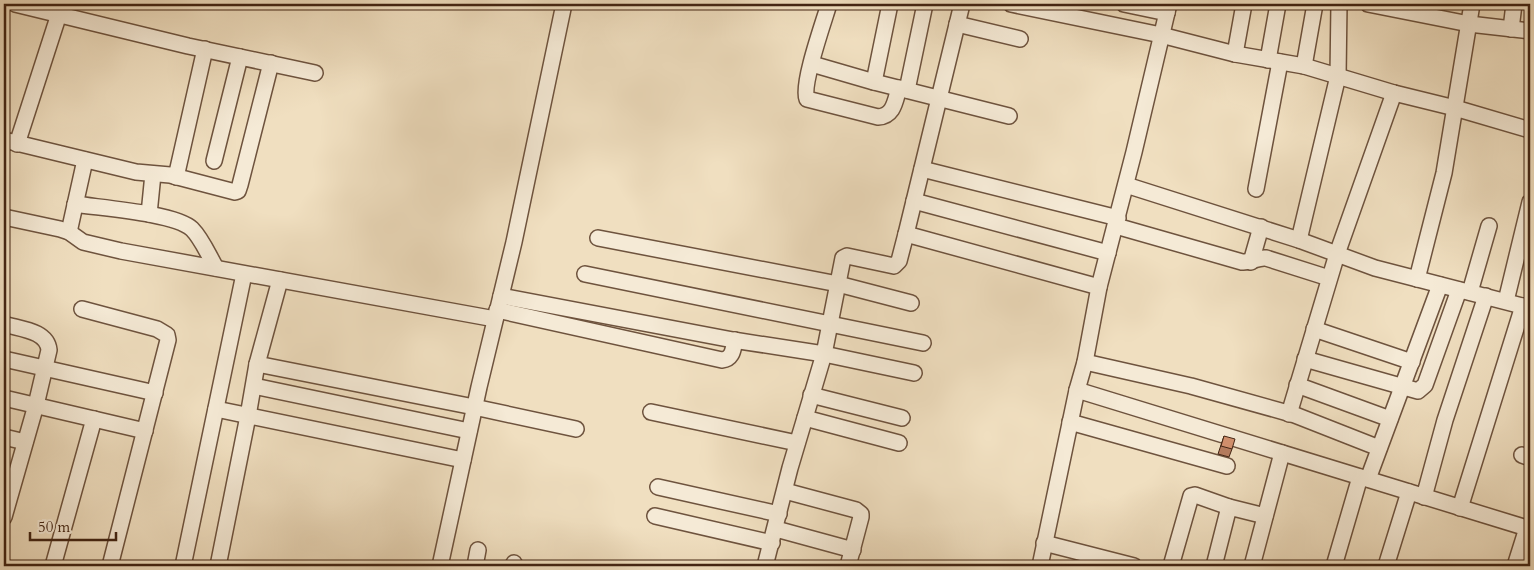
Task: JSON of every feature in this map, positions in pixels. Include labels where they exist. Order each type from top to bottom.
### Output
[{"type":"street","points":[[15,4],[315,73]]},
{"type":"street","points":[[440,566],[474,407],[543,110],[564,4]]},
{"type":"street","points":[[829,4],[805,92],[807,99],[878,117],[889,114],[903,89],[925,4]]},
{"type":"street","points":[[874,82],[890,4]]},
{"type":"street","points":[[765,566],[797,443],[824,354],[844,258],[847,256],[890,266],[898,264],[962,4]]},
{"type":"street","points":[[1011,4],[1161,35],[1235,54],[1304,66],[1530,130]]},
{"type":"street","points":[[1040,566],[1077,390],[1085,362],[1099,287],[1117,222],[1168,8],[1124,4]]},
{"type":"street","points":[[1235,54],[1244,4]]},
{"type":"street","points":[[1256,189],[1274,61],[1278,4]]},
{"type":"street","points":[[1304,66],[1315,4]]},
{"type":"street","points":[[1298,240],[1338,76],[1339,4]]},
{"type":"street","points":[[1368,4],[1469,24],[1530,31]]},
{"type":"street","points":[[1417,279],[1444,173],[1472,4]]},
{"type":"street","points":[[1511,29],[1514,4]]},
{"type":"street","points":[[58,14],[10,142],[136,172],[176,177],[232,192],[238,191],[272,63]]},
{"type":"street","points":[[958,24],[1020,40]]},
{"type":"street","points":[[176,177],[205,49]]},
{"type":"street","points":[[214,161],[240,57]]},
{"type":"street","points":[[812,64],[874,82],[1009,116]]},
{"type":"street","points":[[1289,414],[1337,254],[1394,93]]},
{"type":"street","points":[[69,232],[85,160]]},
{"type":"street","points":[[922,169],[1117,222],[1242,262],[1251,262],[1256,258],[1266,258],[1330,278]]},
{"type":"street","points":[[149,214],[153,174]]},
{"type":"street","points":[[1126,185],[1298,240],[1376,268],[1526,307],[1460,508]]},
{"type":"street","points":[[914,201],[1108,253]]},
{"type":"street","points":[[1506,301],[1525,248],[1530,202]]},
{"type":"street","points":[[75,204],[149,214],[183,224],[198,236],[216,268]]},
{"type":"street","points":[[4,217],[60,229],[69,232],[83,242],[244,274],[735,340],[824,354],[914,373]]},
{"type":"street","points":[[1305,359],[1418,392],[1424,385],[1465,291],[1489,226]]},
{"type":"street","points":[[1251,262],[1261,228]]},
{"type":"street","points":[[906,234],[1099,287]]},
{"type":"street","points":[[598,238],[838,284],[911,303]]},
{"type":"street","points":[[183,566],[244,274]]},
{"type":"street","points":[[586,274],[923,343]]},
{"type":"street","points":[[218,566],[257,364],[280,280]]},
{"type":"street","points":[[1334,566],[1364,478],[1379,448],[1440,285]]},
{"type":"street","points":[[1424,497],[1445,420],[1486,296]]},
{"type":"street","points":[[82,309],[157,329],[167,335],[168,340],[110,566]]},
{"type":"street","points":[[498,309],[722,360],[729,358],[731,355],[735,340]]},
{"type":"street","points":[[4,324],[38,334],[48,344],[45,368],[36,405],[4,517]]},
{"type":"street","points":[[1314,330],[1412,362]]},
{"type":"street","points":[[4,359],[155,393]]},
{"type":"street","points":[[1085,362],[1191,386],[1289,414],[1379,448]]},
{"type":"street","points":[[257,364],[576,429]]},
{"type":"street","points":[[1297,385],[1390,418]]},
{"type":"street","points":[[254,386],[469,432]]},
{"type":"street","points":[[1077,390],[1528,529],[1515,566]]},
{"type":"street","points":[[811,395],[902,418]]},
{"type":"street","points":[[4,398],[145,431]]},
{"type":"street","points":[[216,409],[463,460]]},
{"type":"street","points":[[651,412],[797,443]]},
{"type":"street","points":[[805,418],[899,443]]},
{"type":"street","points":[[53,566],[94,419]]},
{"type":"street","points":[[1070,422],[1226,466]]},
{"type":"street","points":[[4,437],[24,442]]},
{"type":"street","points":[[1252,566],[1282,453]]},
{"type":"street","points":[[658,486],[779,514]]},
{"type":"street","points":[[785,491],[860,512],[861,517],[848,566]]},
{"type":"street","points":[[1386,566],[1409,492]]},
{"type":"street","points":[[1171,566],[1191,496],[1195,495],[1229,507],[1265,516]]},
{"type":"street","points":[[1214,566],[1229,507]]},
{"type":"street","points":[[654,516],[853,550]]},
{"type":"street","points":[[1044,544],[1134,566]]},
{"type":"street","points":[[475,566],[478,550]]},
{"type":"building","points":[[1224,436],[1235,439],[1232,449],[1221,446]]}]
